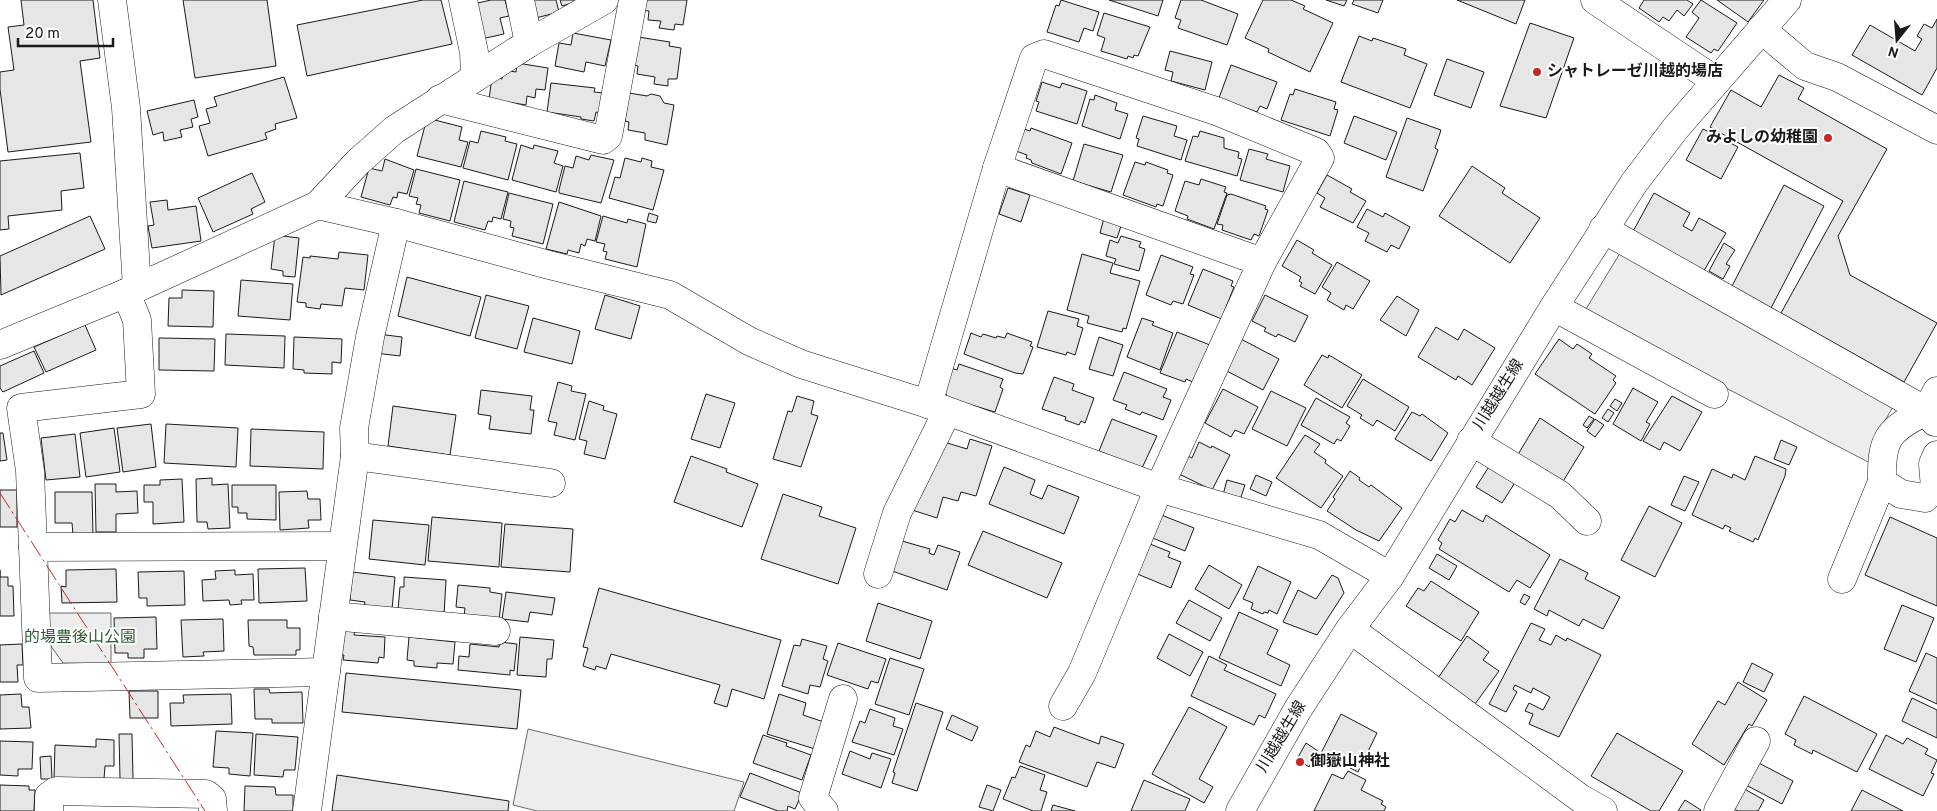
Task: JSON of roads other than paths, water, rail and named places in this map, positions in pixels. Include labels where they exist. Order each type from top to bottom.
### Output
[{"type":"street","points":[[112,0],[126,108],[132,291],[137,320],[141,394],[21,408],[30,471],[38,678],[326,672]]},
{"type":"street","points":[[462,0],[474,52],[475,77]]},
{"type":"street","points":[[520,0],[529,43]]},
{"type":"street","points":[[440,99],[603,140],[608,136],[633,0]]},
{"type":"street","points":[[1595,0],[1716,81]]},
{"type":"street","name":"川越越生線","points":[[1240,811],[1298,709],[1350,629],[1390,576],[1471,441],[1634,182],[1675,129],[1787,0]]},
{"type":"street","points":[[0,345],[132,291],[318,205],[358,162],[394,130],[529,43],[602,1]]},
{"type":"street","points":[[1761,29],[1805,66],[1836,77],[1937,130]]},
{"type":"street","points":[[878,574],[897,513],[937,408],[997,168],[1034,58],[1044,54],[1219,112],[1316,152],[1320,158],[1262,262],[1158,488],[1082,673],[1064,706]]},
{"type":"street","points":[[997,168],[1262,262]]},
{"type":"street","points":[[318,205],[396,223],[549,266],[670,295],[749,340],[801,364],[937,408],[1158,488],[1319,535],[1390,576]]},
{"type":"street","points":[[307,811],[355,456],[354,428],[370,337],[396,223]]},
{"type":"street","points":[[1603,229],[1934,409]]},
{"type":"street","points":[[1554,307],[1714,394]]},
{"type":"street","points":[[1842,579],[1882,482],[1882,457],[1890,434],[1902,423],[1934,409]]},
{"type":"street","points":[[1471,441],[1560,495],[1587,521]]},
{"type":"street","points":[[1882,482],[1901,494],[1931,505],[1935,488],[1933,464],[1937,455]]},
{"type":"street","points":[[355,456],[551,483]]},
{"type":"street","points":[[33,547],[342,546]]},
{"type":"street","points":[[333,616],[496,630]]},
{"type":"street","points":[[1350,629],[1580,798],[1603,811]]},
{"type":"street","points":[[824,811],[813,798],[843,699]]},
{"type":"street","points":[[1718,811],[1756,741]]},
{"type":"street","points":[[48,811],[49,796],[56,791],[206,794],[212,799],[212,811]]},
{"type":"place","name":"シャトレーゼ川越的場店","points":[[1537,72]]},
{"type":"place","name":"みよしの幼稚園","points":[[1828,138]]},
{"type":"place","name":"御嶽山神社","points":[[1300,762]]},
{"type":"park label","name":"的場豊後山公園","points":[[80,638]]}]
